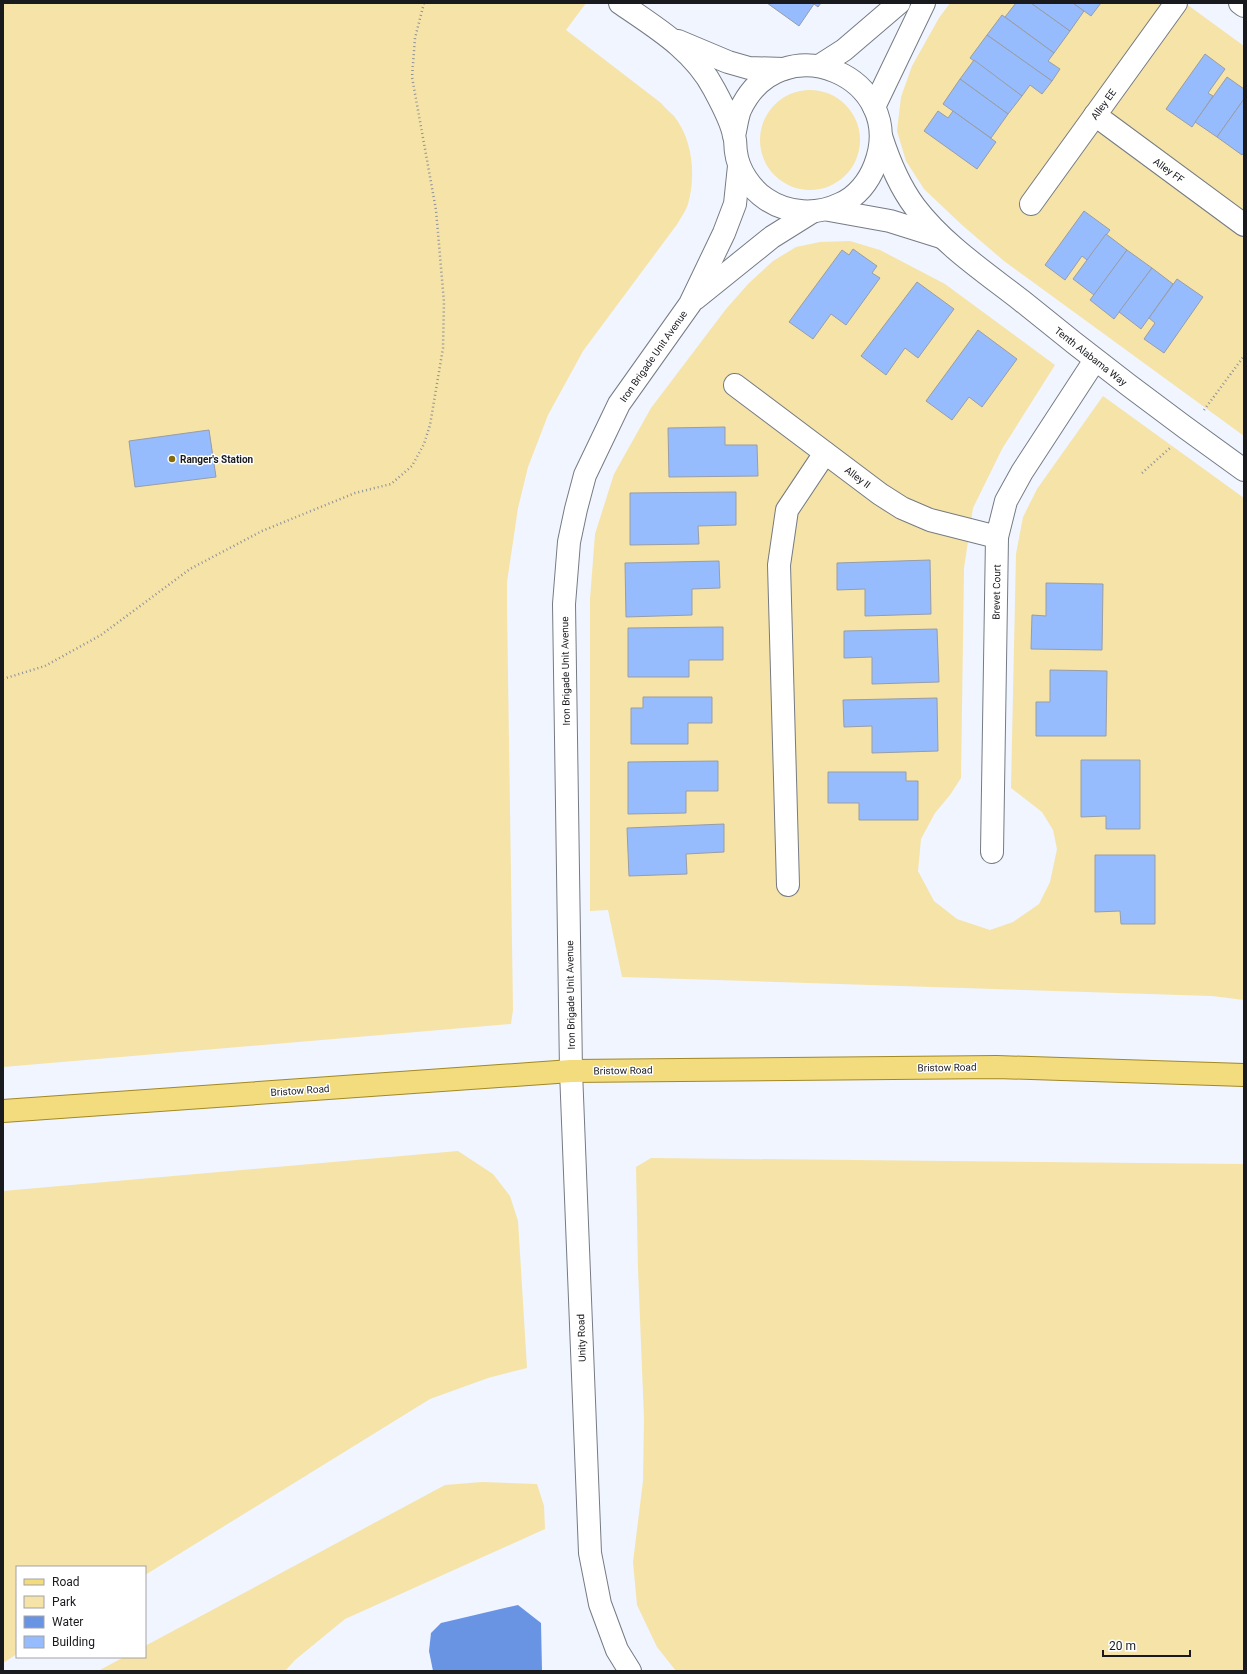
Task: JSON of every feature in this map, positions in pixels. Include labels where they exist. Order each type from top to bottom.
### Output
[{"type":"main road","name":"Bristow Road","points":[[3,1111],[571,1071],[997,1067],[1244,1075]]},
{"type":"street","points":[[620,3],[673,40],[700,68],[714,88],[734,136],[739,166]]},
{"type":"street","points":[[819,66],[844,50],[899,3]]},
{"type":"street","points":[[874,107],[924,3]]},
{"type":"street","name":"Alley EE","points":[[1031,204],[1176,3]]},
{"type":"street","points":[[1240,3],[1244,6]]},
{"type":"street","points":[[673,40],[728,62],[749,68],[784,69]]},
{"type":"street","name":"Tenth Alabama Way","points":[[784,69],[794,66],[819,66],[842,73],[861,87],[874,107],[888,157],[915,206],[941,237],[1095,360],[1189,431],[1244,470]]},
{"type":"street","points":[[734,136],[739,112],[752,91],[771,75],[784,69]]},
{"type":"street","name":"Alley FF","points":[[1095,115],[1244,225]]},
{"type":"street","name":"Iron Brigade Unit Avenue","points":[[690,304],[772,237],[820,211],[843,203],[856,194],[871,176],[879,154],[881,136]]},
{"type":"street","name":"Tenth Alabama Way","points":[[739,166],[748,182],[766,199],[788,209],[820,211],[890,220],[941,237]]},
{"type":"street","name":"Iron Brigade Unit Avenue","points":[[571,1071],[564,604],[569,542],[585,475],[619,404],[690,304],[724,233],[735,204],[739,166]]},
{"type":"street","name":"Brevet Court","points":[[992,852],[997,537],[1006,501],[1022,472],[1095,360]]},
{"type":"street","name":"Alley II","points":[[735,385],[880,494],[902,508],[930,520],[997,537]]},
{"type":"street","points":[[788,885],[779,565],[787,510],[825,453]]},
{"type":"street","name":"Unity Road","points":[[571,1071],[590,1554],[600,1604],[617,1650],[630,1671]]},
{"type":"path","points":[[3,679],[45,666],[101,635],[190,569],[262,531],[355,493],[391,484],[412,466],[424,444],[430,425],[443,348],[444,302],[436,210],[412,76],[414,38],[424,3]]},
{"type":"green space","points":[[3,3],[586,3],[566,30],[661,103],[674,116],[685,136],[691,158],[692,182],[685,212],[583,351],[548,415],[528,467],[518,508],[507,582],[513,1010],[511,1024],[3,1067]]},
{"type":"green space","points":[[950,3],[1185,3],[1244,46],[1244,436],[1004,261],[962,225],[924,189],[906,161],[897,131],[901,97],[912,66],[939,18]]},
{"type":"green space","points":[[810,90],[820,91],[838,98],[852,112],[859,130],[859,150],[852,168],[838,182],[820,189],[810,190],[800,189],[782,182],[768,168],[761,150],[760,140],[761,130],[768,112],[782,98],[800,91]]},
{"type":"green space","points":[[850,241],[880,250],[945,284],[1055,365],[1002,449],[973,508],[964,568],[961,778],[950,795],[935,813],[921,839],[918,871],[934,901],[957,919],[990,930],[1013,922],[1039,904],[1050,882],[1057,849],[1053,830],[1042,812],[1011,788],[1016,554],[1023,517],[1037,489],[1103,396],[1244,498],[1244,1000],[1212,996],[622,977],[608,910],[590,911],[590,599],[595,534],[614,474],[651,408],[726,309],[749,283],[773,261],[796,247],[820,242]]},
{"type":"green space","points":[[458,1151],[493,1174],[510,1196],[518,1221],[527,1368],[488,1378],[430,1399],[146,1574],[146,1566],[16,1566],[16,1655],[3,1663],[3,1191]]},
{"type":"green space","points":[[651,1158],[1244,1164],[1244,1671],[676,1671],[657,1647],[637,1605],[633,1562],[643,1481],[644,1418],[638,1269],[636,1167]]},
{"type":"green space","points":[[482,1482],[537,1484],[544,1506],[545,1529],[345,1619],[295,1660],[285,1671],[98,1671],[122,1658],[146,1658],[146,1645],[445,1485]]},
{"type":"water","points":[[518,1605],[541,1623],[542,1671],[433,1671],[429,1651],[431,1633],[441,1623]]},
{"type":"building","points":[[767,3],[821,3],[818,7],[814,4],[799,26]]},
{"type":"building","points":[[1016,3],[1031,3],[1070,31],[1054,53],[1005,17]]},
{"type":"building","points":[[1031,3],[1073,3],[1084,11],[1070,31]]},
{"type":"building","points":[[1073,3],[1101,3],[1091,16]]},
{"type":"building","points":[[1002,15],[1054,53],[1048,61],[1060,69],[1052,81],[987,35]]},
{"type":"building","points":[[987,35],[1052,81],[1042,94],[1030,85],[1022,96],[970,58]]},
{"type":"building","points":[[1205,54],[1225,69],[1208,93],[1213,96],[1192,127],[1166,109]]},
{"type":"building","points":[[974,60],[1022,96],[1008,114],[960,79]]},
{"type":"building","points":[[1227,77],[1244,89],[1244,99],[1217,137],[1195,122]]},
{"type":"building","points":[[960,79],[1008,114],[991,138],[943,104]]},
{"type":"building","points":[[1244,99],[1244,152],[1242,155],[1217,137]]},
{"type":"building","points":[[938,111],[948,118],[953,111],[996,142],[977,169],[924,131]]},
{"type":"building","points":[[1084,211],[1110,230],[1087,260],[1082,256],[1065,280],[1045,265]]},
{"type":"building","points":[[1106,234],[1127,250],[1094,295],[1073,279]]},
{"type":"building","points":[[853,249],[877,266],[872,273],[880,278],[846,325],[831,314],[813,339],[789,322],[842,250],[849,255]]},
{"type":"building","points":[[1127,250],[1152,268],[1114,319],[1090,300]]},
{"type":"building","points":[[1152,268],[1173,284],[1141,329],[1119,312]]},
{"type":"building","points":[[1177,279],[1203,297],[1164,353],[1144,339],[1155,323],[1149,318]]},
{"type":"building","points":[[917,282],[954,309],[918,358],[905,348],[886,375],[861,356]]},
{"type":"building","points":[[978,330],[1017,359],[982,407],[969,397],[952,420],[926,401]]},
{"type":"building","points":[[725,427],[725,445],[757,445],[758,476],[669,477],[668,428]]},
{"type":"building","name":"Ranger's Station","points":[[209,430],[216,477],[135,487],[129,441]]},
{"type":"building","points":[[736,492],[736,525],[698,526],[699,544],[630,545],[630,493]]},
{"type":"building","points":[[930,560],[931,614],[865,616],[865,589],[837,590],[837,563]]},
{"type":"building","points":[[719,561],[720,588],[692,589],[692,615],[626,617],[625,563]]},
{"type":"building","points":[[1046,583],[1103,584],[1102,650],[1031,649],[1032,615],[1046,616]]},
{"type":"building","points":[[723,627],[723,660],[689,660],[689,677],[628,677],[628,628]]},
{"type":"building","points":[[937,629],[939,682],[872,684],[872,657],[844,658],[844,631]]},
{"type":"building","points":[[1050,670],[1107,671],[1106,736],[1036,736],[1036,702],[1050,702]]},
{"type":"building","points":[[643,697],[712,697],[712,723],[688,723],[688,744],[631,744],[631,708],[643,708]]},
{"type":"building","points":[[937,698],[938,751],[872,753],[872,726],[844,727],[843,700]]},
{"type":"building","points":[[1081,760],[1140,760],[1140,829],[1106,829],[1106,816],[1081,817]]},
{"type":"building","points":[[718,761],[718,791],[686,791],[686,813],[628,814],[628,762]]},
{"type":"building","points":[[828,772],[906,772],[906,781],[918,781],[918,820],[859,820],[859,803],[828,803]]},
{"type":"building","points":[[724,824],[724,852],[686,854],[687,874],[629,876],[627,828]]},
{"type":"building","points":[[1095,855],[1155,855],[1155,924],[1121,924],[1120,911],[1095,912]]},
{"type":"place","name":"Ranger's Station","points":[[172,459]]}]
